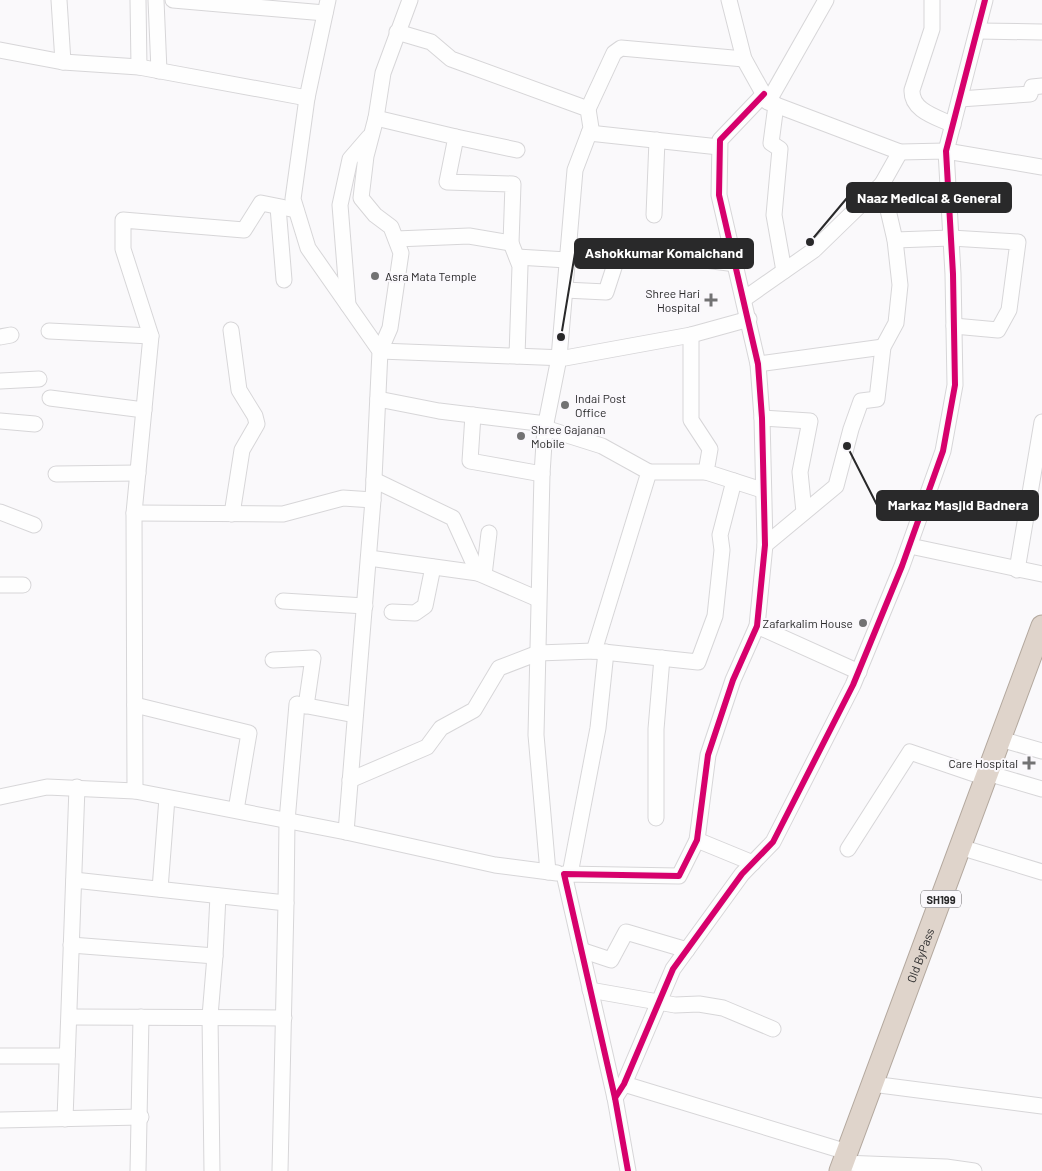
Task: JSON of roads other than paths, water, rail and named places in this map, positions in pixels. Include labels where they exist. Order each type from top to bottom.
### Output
[{"type":"highway","name":"Old ByPass","points":[[843,1162],[1042,626]]},
{"type":"street","points":[[59,0],[63,62]]},
{"type":"street","points":[[138,0],[139,68]]},
{"type":"street","points":[[156,0],[160,71]]},
{"type":"street","points":[[173,0],[326,7],[307,98],[293,199],[308,248],[380,350]]},
{"type":"street","points":[[346,832],[369,558],[380,350],[390,328],[401,253],[391,227],[375,215],[361,198],[366,156],[376,118],[383,73],[410,0]]},
{"type":"street","points":[[729,0],[744,59],[769,100],[771,143],[780,149],[774,215],[784,271]]},
{"type":"street","points":[[0,797],[36,788],[77,787],[135,791],[346,832],[495,865],[567,874],[679,876],[697,840],[708,755],[733,680],[757,626],[765,545],[762,490],[762,418],[758,364],[719,195],[720,140],[769,100],[826,0]]},
{"type":"street","points":[[932,0],[932,29],[912,90],[913,100],[918,107],[953,125]]},
{"type":"street","points":[[615,1098],[624,1084],[674,969],[742,874],[773,842],[859,672],[910,546],[943,451],[955,385],[951,238],[946,151],[985,0]]},
{"type":"street","points":[[978,31],[1042,32]]},
{"type":"street","points":[[397,32],[432,42],[451,59],[588,109]]},
{"type":"street","points":[[548,872],[536,735],[542,474],[546,426],[559,358],[575,170],[591,128],[588,109],[614,53],[621,48],[744,59]]},
{"type":"street","points":[[0,50],[63,62],[160,71],[307,98]]},
{"type":"street","points":[[960,99],[1030,94],[1032,86],[1042,86]]},
{"type":"street","points":[[769,100],[900,152],[946,151],[1042,167]]},
{"type":"street","points":[[376,118],[517,150]]},
{"type":"street","points":[[589,133],[719,147]]},
{"type":"street","points":[[348,306],[340,205],[350,159],[372,134]]},
{"type":"street","points":[[456,137],[446,182],[513,184],[514,250],[520,266],[517,356]]},
{"type":"street","points":[[654,215],[658,140]]},
{"type":"street","points":[[744,299],[814,250],[882,184],[900,152]]},
{"type":"street","points":[[765,545],[836,486],[851,429],[862,401],[877,399],[883,347],[896,322],[900,285],[896,240],[882,184]]},
{"type":"street","points":[[135,791],[134,513],[151,336],[123,249],[123,220],[244,230],[261,203],[296,210]]},
{"type":"street","points":[[278,207],[284,280]]},
{"type":"street","points":[[396,239],[469,236],[514,250],[567,260]]},
{"type":"street","points":[[896,240],[951,238],[1018,242],[1009,310],[998,330],[954,326]]},
{"type":"street","points":[[565,290],[606,292],[620,249],[736,264]]},
{"type":"street","points":[[380,350],[559,358],[691,335],[749,319]]},
{"type":"street","points":[[232,330],[238,390],[255,416],[257,424],[242,450],[232,514]]},
{"type":"street","points":[[50,331],[151,336]]},
{"type":"street","points":[[691,335],[690,420],[710,449],[706,472]]},
{"type":"street","points":[[758,364],[883,347]]},
{"type":"street","points":[[0,381],[39,380]]},
{"type":"street","points":[[50,398],[144,410]]},
{"type":"street","points":[[378,399],[439,411],[546,426],[602,446],[649,472],[706,472],[762,490]]},
{"type":"street","points":[[473,415],[470,461],[542,474]]},
{"type":"street","points":[[762,418],[810,420],[800,472],[804,512]]},
{"type":"street","points":[[0,421],[35,424]]},
{"type":"street","points":[[1017,570],[1042,422]]},
{"type":"street","points":[[638,1171],[627,1165],[615,1098],[581,950],[567,874],[598,728],[600,652],[649,472]]},
{"type":"street","points":[[56,474],[138,473]]},
{"type":"street","points":[[374,480],[453,518],[481,574]]},
{"type":"street","points":[[350,780],[427,747],[441,728],[474,710],[498,668],[538,653],[600,652],[698,662],[715,616],[722,550],[720,535],[734,481]]},
{"type":"street","points":[[134,513],[283,514],[343,498],[373,500]]},
{"type":"street","points":[[0,512],[34,525]]},
{"type":"street","points":[[481,574],[489,533]]},
{"type":"street","points":[[910,546],[1042,574]]},
{"type":"street","points":[[369,558],[481,574],[538,599]]},
{"type":"street","points":[[392,612],[415,613],[425,606],[433,567]]},
{"type":"street","points":[[0,585],[24,585]]},
{"type":"street","points":[[283,601],[365,606]]},
{"type":"street","points":[[757,626],[859,672]]},
{"type":"street","points":[[273,660],[313,658],[306,706]]},
{"type":"street","points":[[656,818],[656,729],[662,658]]},
{"type":"street","points":[[280,1171],[287,820],[297,704],[355,715]]},
{"type":"street","points":[[135,705],[249,734],[236,810]]},
{"type":"street","points":[[1000,739],[1042,751]]},
{"type":"street","points":[[848,849],[910,752],[987,776],[1042,789]]},
{"type":"street","points":[[65,1119],[77,787]]},
{"type":"street","points":[[160,889],[167,798]]},
{"type":"street","points":[[697,840],[753,862]]},
{"type":"street","points":[[960,847],[1042,872]]},
{"type":"street","points":[[74,880],[286,904]]},
{"type":"street","points":[[212,1171],[210,1016],[218,896]]},
{"type":"street","points":[[581,950],[611,960],[626,932],[688,950]]},
{"type":"street","points":[[71,944],[215,956]]},
{"type":"street","points":[[590,990],[674,1005],[699,1004],[731,1010],[774,1029]]},
{"type":"street","points":[[70,1017],[210,1016],[284,1018]]},
{"type":"street","points":[[138,1171],[141,1116],[141,1017]]},
{"type":"street","points":[[0,1056],[67,1056]]},
{"type":"street","points":[[624,1084],[843,1162],[974,1171]]},
{"type":"street","points":[[872,1084],[1042,1106]]},
{"type":"street","points":[[0,1120],[141,1116]]},
{"type":"place","name":"Naaz Medical & General","points":[[810,242]]},
{"type":"place","name":"Asra Mata Temple","points":[[375,276]]},
{"type":"place","name":"Shree Hari Hospital","points":[[711,300]]},
{"type":"place","name":"Ashokkumar Komalchand","points":[[561,337]]},
{"type":"place","name":"Indai Post Office","points":[[565,405]]},
{"type":"place","name":"Shree Gajanan Mobile","points":[[521,436]]},
{"type":"place","name":"Markaz Masjid Badnera","points":[[847,446]]},
{"type":"place","name":"Zafarkalim House","points":[[863,623]]},
{"type":"place","name":"Care Hospital","points":[[1029,763]]}]
